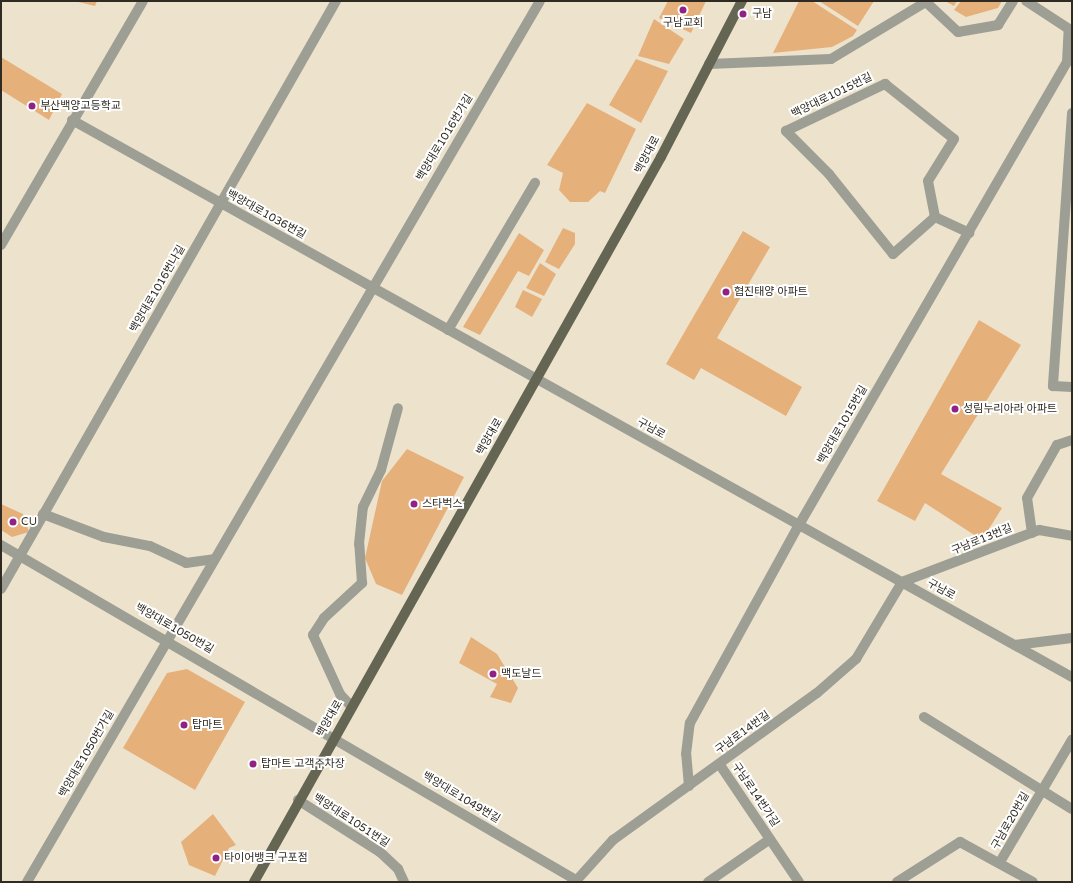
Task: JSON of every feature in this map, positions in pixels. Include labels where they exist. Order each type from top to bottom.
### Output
[{"type":"main road","name":"백양대로","points":[[254,882],[334,736],[537,380],[742,1]]},
{"type":"street","points":[[1,245],[72,120],[143,1]]},
{"type":"street","name":"백양대로1016번나길","points":[[1,589],[336,1]]},
{"type":"street","name":"백양대로1016번가길","points":[[214,559],[371,287],[540,1]]},
{"type":"street","points":[[709,64],[832,59],[926,2],[958,32],[998,25],[1013,1]]},
{"type":"street","name":"백양대로1015번길","points":[[799,525],[969,233],[1070,64],[1069,29],[1026,1]]},
{"type":"street","name":"백양대로1015번길","points":[[885,84],[954,139],[928,181],[935,217],[893,254],[830,174],[786,132],[885,84]]},
{"type":"street","points":[[1072,113],[1053,386],[1072,387]]},
{"type":"street","name":"백양대로1036번길","points":[[72,120],[555,389]]},
{"type":"street","points":[[448,330],[535,183]]},
{"type":"street","points":[[935,217],[969,233]]},
{"type":"street","name":"구남로","points":[[555,389],[1072,677]]},
{"type":"street","points":[[351,706],[340,694],[313,636],[324,618],[362,583],[359,544],[363,507],[380,470],[398,408]]},
{"type":"street","points":[[1032,533],[1027,498],[1057,445],[1072,440]]},
{"type":"street","points":[[43,514],[104,538],[150,546],[186,563],[214,559]]},
{"type":"street","points":[[689,786],[686,754],[690,723],[799,525]]},
{"type":"street","name":"구남로13번길","points":[[902,582],[1039,530],[1072,536]]},
{"type":"street","name":"백양대로1050번길","points":[[1,545],[168,639],[334,736]]},
{"type":"street","name":"백양대로1050번가길","points":[[27,882],[214,559]]},
{"type":"street","name":"구남로14번길","points":[[576,881],[613,840],[720,765],[817,693],[856,659],[902,582]]},
{"type":"street","points":[[1015,645],[1072,638]]},
{"type":"street","points":[[924,717],[1042,792]]},
{"type":"street","name":"백양대로1049번길","points":[[334,736],[576,881]]},
{"type":"street","name":"구남로20번길","points":[[1000,862],[1072,740]]},
{"type":"street","name":"구남로14번가길","points":[[720,765],[799,882]]},
{"type":"street","name":"구남로20번길","points":[[1042,792],[1072,808]]},
{"type":"street","name":"백양대로1051번길","points":[[298,800],[380,852],[398,869],[404,882]]},
{"type":"street","name":"구남로14번가길","points":[[708,882],[770,840]]},
{"type":"street","name":"구남로20번길","points":[[897,882],[960,842],[1000,862],[1033,882]]},
{"type":"building","points":[[74,1],[97,1],[95,6]]},
{"type":"building","name":"구남교회","points":[[668,1],[706,1],[691,33],[659,18]]},
{"type":"building","points":[[799,1],[812,1],[857,30],[853,36],[832,47],[773,53]]},
{"type":"building","points":[[819,1],[874,1],[858,26]]},
{"type":"building","points":[[945,1],[957,1],[954,6]]},
{"type":"building","points":[[961,1],[1002,1],[998,8],[966,17],[954,10]]},
{"type":"building","points":[[654,19],[684,39],[669,64],[638,56]]},
{"type":"building","points":[[1,57],[62,94],[49,120],[1,90]]},
{"type":"building","points":[[636,59],[668,71],[641,123],[609,105]]},
{"type":"building","points":[[587,103],[636,129],[605,193],[600,191],[588,202],[570,202],[559,190],[563,173],[547,165]]},
{"type":"building","points":[[563,228],[575,233],[575,244],[559,269],[545,262]]},
{"type":"building","name":"협진태양 아파트","points":[[743,231],[770,247],[717,338],[802,387],[786,416],[701,368],[694,380],[666,364]]},
{"type":"building","points":[[519,233],[544,250],[529,276],[518,271],[480,335],[463,327]]},
{"type":"building","points":[[540,263],[556,274],[544,296],[526,288]]},
{"type":"building","points":[[523,290],[542,299],[532,317],[515,307]]},
{"type":"building","name":"성림누리아라 아파트","points":[[979,320],[1021,345],[941,474],[1002,508],[982,540],[925,503],[915,521],[877,501]]},
{"type":"building","name":"스타벅스","points":[[407,449],[464,477],[402,595],[376,584],[365,558],[382,481]]},
{"type":"building","name":"CU","points":[[1,504],[23,514],[29,532],[12,537],[1,530]]},
{"type":"building","name":"맥도날드","points":[[471,637],[497,654],[518,688],[511,703],[490,697],[497,684],[459,663]]},
{"type":"building","name":"탑마트","points":[[187,669],[245,702],[195,790],[123,748],[167,673]]},
{"type":"building","points":[[213,814],[236,845],[229,848],[215,876],[189,865],[181,842]]},
{"type":"place","name":"구남교회","points":[[683,10]]},
{"type":"place","name":"구남","points":[[743,14]]},
{"type":"place","name":"부산백양고등학교","points":[[32,106]]},
{"type":"place","name":"협진태양 아파트","points":[[726,292]]},
{"type":"place","name":"성림누리아라 아파트","points":[[955,409]]},
{"type":"place","name":"스타벅스","points":[[414,504]]},
{"type":"place","name":"CU","points":[[13,522]]},
{"type":"place","name":"맥도날드","points":[[493,674]]},
{"type":"place","name":"탑마트","points":[[184,725]]},
{"type":"place","name":"탑마트 고객주차장","points":[[253,764]]},
{"type":"place","name":"타이어뱅크 구포점","points":[[216,858]]}]
